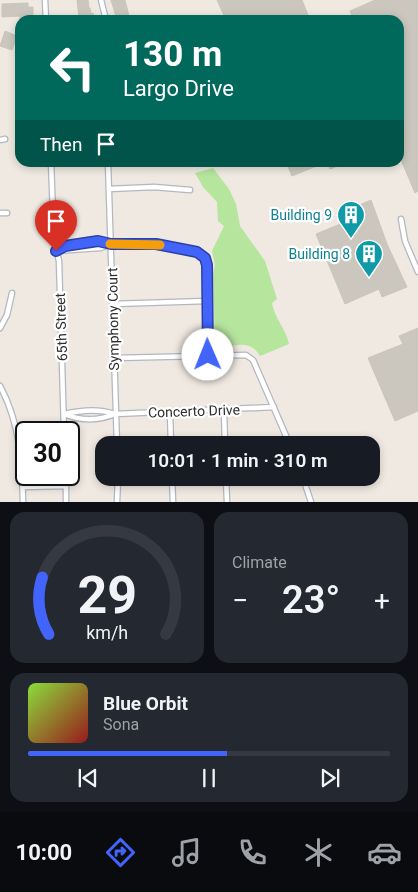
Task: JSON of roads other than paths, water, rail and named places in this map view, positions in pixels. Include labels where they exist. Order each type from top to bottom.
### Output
[{"type":"street","points":[[45,0],[46,15]]},
{"type":"street","points":[[100,0],[104,15]]},
{"type":"street","name":"65th Street","points":[[51,167],[58,261],[64,421]]},
{"type":"street","name":"Symphony Court","points":[[108,167],[116,436]]},
{"type":"street","points":[[109,189],[154,187],[190,190]]},
{"type":"street","points":[[0,213],[7,213]]},
{"type":"street","points":[[401,219],[405,241],[418,272]]},
{"type":"street","points":[[56,251],[100,248],[111,244],[156,244],[197,252],[205,258],[207,265],[208,355]]},
{"type":"street","points":[[0,328],[7,315],[12,293]]},
{"type":"street","points":[[112,304],[207,301]]},
{"type":"street","points":[[114,358],[246,355],[253,360],[286,436]]},
{"type":"street","points":[[0,386],[18,432],[23,502]]},
{"type":"street","name":"Concerto Drive","points":[[64,414],[78,411],[104,410],[115,414],[224,411],[274,407]]},
{"type":"street","points":[[224,411],[225,436]]},
{"type":"street","points":[[170,412],[171,436]]},
{"type":"street","name":"Concerto Drive","points":[[64,414],[78,420],[104,419],[115,414]]},
{"type":"street","points":[[23,487],[66,486],[66,502]]},
{"type":"street","points":[[117,502],[118,486]]},
{"type":"street","points":[[172,486],[173,502]]},
{"type":"street","points":[[227,486],[228,502]]},
{"type":"street","points":[[306,486],[312,502]]},
{"type":"place","name":"Building 9","points":[[351,239]]},
{"type":"place","name":"Building 8","points":[[369,278]]}]
